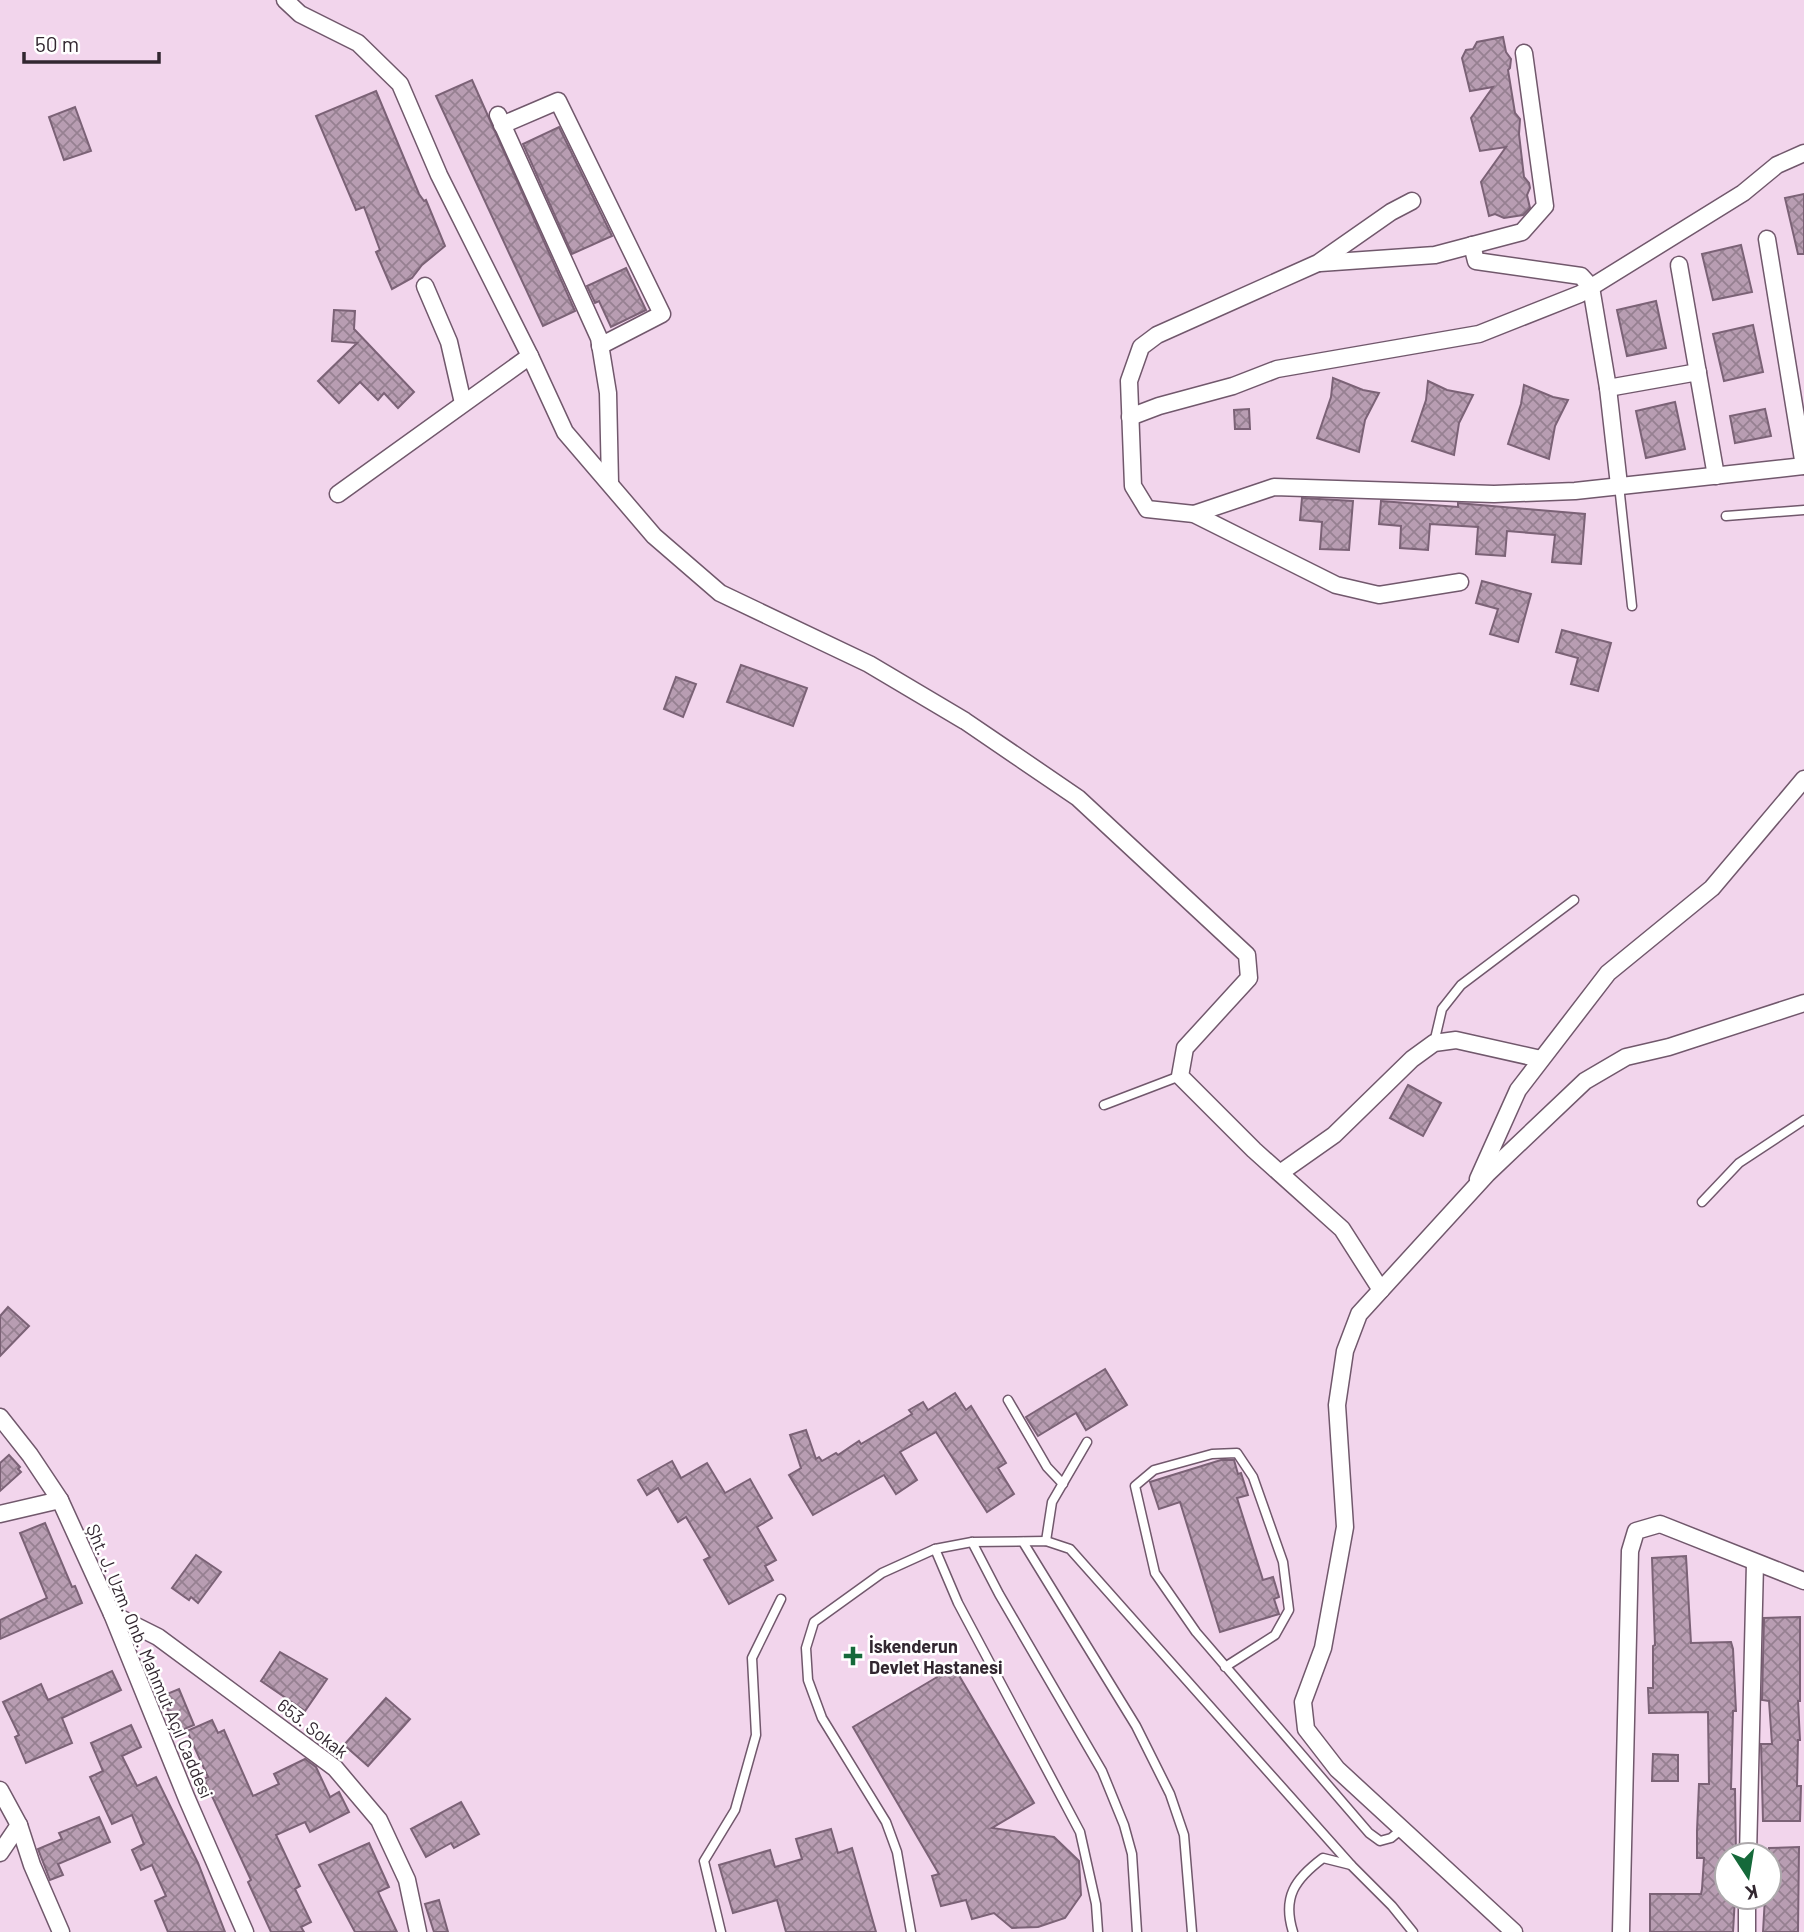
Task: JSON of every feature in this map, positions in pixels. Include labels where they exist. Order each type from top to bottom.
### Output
[{"type":"street","points":[[285,0],[300,14],[358,43],[400,83],[439,175],[565,432],[654,536],[720,593],[869,664],[965,721],[1078,797],[1247,955],[1249,978],[1185,1048],[1180,1076],[1201,1100],[1342,1228],[1381,1290]]},
{"type":"street","points":[[1318,263],[1435,255],[1522,232],[1545,206],[1524,53]]},
{"type":"street","points":[[600,346],[662,314],[558,101],[500,120],[598,338],[608,393],[610,483]]},
{"type":"street","points":[[1130,417],[1158,406],[1233,386],[1277,369],[1479,334],[1580,294],[1743,193],[1777,165],[1804,153]]},
{"type":"street","points":[[1412,201],[1391,212],[1318,263],[1157,335],[1141,347],[1129,381],[1133,486],[1147,509],[1194,514],[1336,585],[1379,594],[1460,582]]},
{"type":"street","points":[[1194,514],[1274,487],[1494,494],[1574,491],[1804,466],[1796,367],[1767,239]]},
{"type":"street","points":[[1472,245],[1476,261],[1581,276],[1591,287],[1608,388],[1619,485]]},
{"type":"street","points":[[1679,265],[1716,476]]},
{"type":"street","points":[[425,286],[449,342],[463,403]]},
{"type":"street","points":[[338,494],[530,356]]},
{"type":"street","points":[[1608,388],[1698,372]]},
{"type":"street","points":[[1473,1190],[1518,1090],[1608,973],[1712,888],[1804,779]]},
{"type":"street","points":[[1514,1932],[1337,1769],[1306,1730],[1303,1702],[1323,1648],[1345,1527],[1337,1405],[1345,1351],[1359,1314],[1473,1190],[1585,1081],[1626,1056],[1669,1047],[1804,1003]]},
{"type":"street","points":[[1280,1173],[1334,1135],[1412,1059],[1434,1043],[1456,1040],[1541,1059]]},
{"type":"street","name":"Şht. J. Uzm. Onb. Mahmut Açıl Caddesi","points":[[0,1417],[60,1500],[113,1614],[187,1799],[245,1932]]},
{"type":"street","points":[[0,1514],[60,1500]]},
{"type":"street","points":[[1621,1932],[1630,1552],[1636,1531],[1660,1524],[1804,1581]]},
{"type":"street","points":[[1748,1841],[1755,1563]]},
{"type":"street","name":"653. Sokak","points":[[113,1614],[158,1637],[335,1768],[379,1820],[407,1880],[418,1932]]},
{"type":"street","points":[[0,1790],[19,1825],[32,1865],[61,1932]]},
{"type":"street","points":[[0,1853],[19,1825]]},
{"type":"street","points":[[1747,1932],[1748,1911]]},
{"type":"lane","points":[[1619,485],[1632,606]]},
{"type":"lane","points":[[1726,516],[1804,510]]},
{"type":"lane","points":[[1434,1043],[1443,1009],[1461,985],[1574,900]]},
{"type":"lane","points":[[1104,1105],[1180,1076]]},
{"type":"lane","points":[[1702,1202],[1739,1163],[1804,1120]]},
{"type":"lane","points":[[1008,1400],[1047,1467],[1063,1484]]},
{"type":"lane","points":[[1046,1542],[1052,1502],[1087,1442]]},
{"type":"lane","points":[[1226,1667],[1275,1635],[1290,1610],[1283,1562],[1253,1477],[1237,1453],[1212,1454],[1154,1470],[1135,1486],[1155,1573],[1196,1632],[1226,1667],[1369,1833],[1380,1841],[1391,1838],[1402,1829]]},
{"type":"lane","points":[[972,1542],[1107,1782],[1132,1854],[1137,1932]]},
{"type":"lane","points":[[911,1932],[897,1853],[886,1822],[822,1718],[808,1680],[806,1648],[814,1622],[882,1573],[935,1549],[972,1542],[1046,1542],[1070,1549],[1351,1865],[1392,1906],[1410,1931]]},
{"type":"lane","points":[[1023,1542],[1136,1726],[1170,1794],[1184,1835],[1192,1932]]},
{"type":"lane","points":[[935,1549],[958,1603],[1080,1832],[1096,1904],[1098,1932]]},
{"type":"lane","points":[[721,1932],[704,1861],[735,1810],[756,1735],[752,1658],[781,1599]]},
{"type":"lane","points":[[1293,1932],[1289,1918],[1289,1901],[1301,1875],[1323,1858],[1351,1865]]},
{"type":"building","points":[[1503,37],[1506,52],[1511,59],[1508,70],[1515,113],[1520,119],[1524,177],[1530,188],[1527,195],[1530,208],[1523,215],[1504,218],[1495,214],[1489,216],[1481,182],[1506,147],[1480,151],[1471,118],[1493,87],[1470,91],[1462,58],[1466,50],[1473,49],[1477,42]]},
{"type":"building","points":[[472,80],[575,311],[543,326],[436,96]]},
{"type":"building","points":[[376,91],[419,194],[426,200],[445,246],[422,265],[412,278],[392,289],[376,252],[380,250],[364,207],[356,210],[316,116]]},
{"type":"building","points":[[75,107],[91,151],[64,160],[49,117]]},
{"type":"building","points":[[559,127],[612,236],[572,254],[523,144]]},
{"type":"building","points":[[1804,194],[1804,254],[1798,254],[1785,198]]},
{"type":"building","points":[[1741,245],[1752,292],[1713,300],[1702,254]]},
{"type":"building","points":[[626,268],[646,310],[611,327],[599,301],[595,303],[587,286]]},
{"type":"building","points":[[1656,301],[1666,348],[1627,356],[1617,310]]},
{"type":"building","points":[[334,310],[355,311],[354,329],[414,392],[398,408],[384,393],[378,400],[360,382],[339,403],[318,381],[357,343],[332,341]]},
{"type":"building","points":[[1753,325],[1763,372],[1724,381],[1713,334]]},
{"type":"building","points":[[1333,378],[1363,390],[1379,393],[1365,420],[1359,452],[1317,438],[1331,397]]},
{"type":"building","points":[[1428,381],[1447,390],[1473,395],[1459,423],[1454,455],[1412,441],[1426,400]]},
{"type":"building","points":[[1524,385],[1568,400],[1555,426],[1549,459],[1508,444]]},
{"type":"building","points":[[1675,402],[1685,449],[1646,458],[1636,411]]},
{"type":"building","points":[[1249,409],[1250,429],[1235,429],[1234,410]]},
{"type":"building","points":[[1765,409],[1771,436],[1735,443],[1730,416]]},
{"type":"building","points":[[1302,498],[1353,501],[1349,550],[1320,549],[1322,522],[1300,520]]},
{"type":"building","points":[[1381,501],[1458,507],[1458,503],[1585,514],[1581,564],[1552,562],[1555,535],[1507,531],[1505,556],[1476,554],[1478,527],[1430,524],[1428,550],[1400,548],[1401,526],[1379,524]]},
{"type":"building","points":[[1482,581],[1531,594],[1518,642],[1490,634],[1498,609],[1476,603]]},
{"type":"building","points":[[1562,630],[1611,643],[1598,691],[1571,684],[1578,658],[1556,652]]},
{"type":"building","points":[[741,665],[807,688],[793,726],[727,702]]},
{"type":"building","points":[[676,677],[696,684],[683,717],[664,709]]},
{"type":"building","points":[[1408,1085],[1441,1103],[1423,1136],[1390,1118]]},
{"type":"building","points":[[8,1307],[29,1326],[0,1356],[0,1316]]},
{"type":"building","points":[[1105,1369],[1127,1405],[1086,1430],[1076,1413],[1038,1436],[1026,1417]]},
{"type":"building","points":[[955,1393],[966,1410],[971,1406],[1006,1463],[998,1468],[1014,1494],[987,1512],[936,1432],[900,1452],[917,1480],[896,1494],[884,1475],[813,1515],[789,1475],[801,1468],[790,1435],[806,1430],[816,1459],[819,1457],[822,1461],[836,1453],[838,1455],[859,1441],[861,1444],[912,1414],[909,1410],[923,1402],[928,1410]]},
{"type":"building","points":[[9,1455],[21,1472],[0,1491],[0,1463]]},
{"type":"building","points":[[1221,1460],[1234,1460],[1238,1474],[1241,1473],[1248,1495],[1237,1498],[1263,1580],[1273,1577],[1279,1597],[1274,1599],[1279,1614],[1220,1632],[1180,1502],[1159,1509],[1150,1482]]},
{"type":"building","points":[[672,1461],[681,1478],[707,1463],[725,1493],[750,1479],[772,1518],[757,1527],[776,1560],[765,1566],[773,1580],[729,1604],[704,1560],[710,1557],[686,1517],[678,1522],[658,1488],[647,1495],[638,1480]]},
{"type":"building","points":[[45,1523],[72,1587],[75,1586],[82,1603],[0,1639],[0,1620],[47,1598],[20,1533]]},
{"type":"building","points":[[196,1555],[221,1572],[198,1603],[172,1588]]},
{"type":"building","points":[[1686,1556],[1691,1643],[1731,1642],[1733,1649],[1736,1711],[1733,1711],[1731,1789],[1735,1789],[1736,1841],[1713,1841],[1713,1911],[1734,1911],[1733,1932],[1650,1932],[1650,1894],[1701,1894],[1704,1858],[1697,1858],[1699,1784],[1709,1784],[1708,1712],[1649,1713],[1648,1688],[1653,1688],[1655,1645],[1652,1558]]},
{"type":"building","points":[[1800,1617],[1800,1740],[1797,1786],[1801,1786],[1800,1821],[1763,1821],[1761,1744],[1772,1744],[1769,1701],[1762,1700],[1764,1618]]},
{"type":"building","points":[[280,1652],[327,1679],[305,1711],[261,1681]]},
{"type":"building","points":[[954,1667],[1034,1803],[992,1828],[1054,1837],[1079,1861],[1081,1895],[1065,1918],[1038,1927],[1012,1928],[994,1913],[972,1919],[966,1900],[941,1906],[932,1876],[939,1874],[853,1727]]},
{"type":"building","points":[[112,1671],[121,1690],[62,1718],[72,1743],[26,1763],[15,1737],[19,1735],[3,1702],[41,1684],[48,1700]]},
{"type":"building","points":[[179,1689],[194,1725],[177,1732],[162,1696]]},
{"type":"building","points":[[386,1698],[410,1719],[368,1766],[344,1745]]},
{"type":"building","points":[[212,1720],[218,1733],[224,1730],[253,1796],[279,1784],[274,1774],[305,1759],[316,1767],[330,1797],[339,1792],[349,1812],[310,1832],[305,1822],[276,1835],[300,1886],[295,1889],[311,1922],[301,1927],[304,1932],[271,1932],[248,1882],[251,1880],[204,1779],[208,1777],[187,1731]]},
{"type":"building","points":[[131,1725],[141,1747],[122,1756],[137,1786],[156,1777],[198,1863],[225,1932],[168,1932],[155,1901],[166,1896],[152,1865],[141,1870],[132,1850],[144,1844],[132,1815],[112,1824],[90,1777],[103,1771],[91,1743]]},
{"type":"building","points":[[1653,1754],[1678,1755],[1678,1781],[1652,1781]]},
{"type":"building","points":[[461,1802],[479,1834],[454,1848],[451,1843],[426,1857],[411,1829]]},
{"type":"building","points":[[99,1817],[110,1842],[58,1864],[63,1875],[50,1880],[38,1849],[62,1839],[59,1833]]},
{"type":"building","points":[[831,1829],[838,1853],[852,1848],[876,1932],[786,1932],[777,1900],[733,1913],[719,1865],[770,1850],[775,1867],[802,1859],[796,1839]]},
{"type":"building","points":[[369,1843],[389,1887],[378,1892],[397,1932],[355,1932],[319,1865]]},
{"type":"building","points":[[1799,1847],[1798,1932],[1763,1932],[1764,1911],[1783,1911],[1783,1848]]},
{"type":"building","points":[[439,1900],[448,1932],[434,1932],[425,1904]]},
{"type":"place","name":"İskenderun Devlet Hastanesi","points":[[853,1656]]}]
